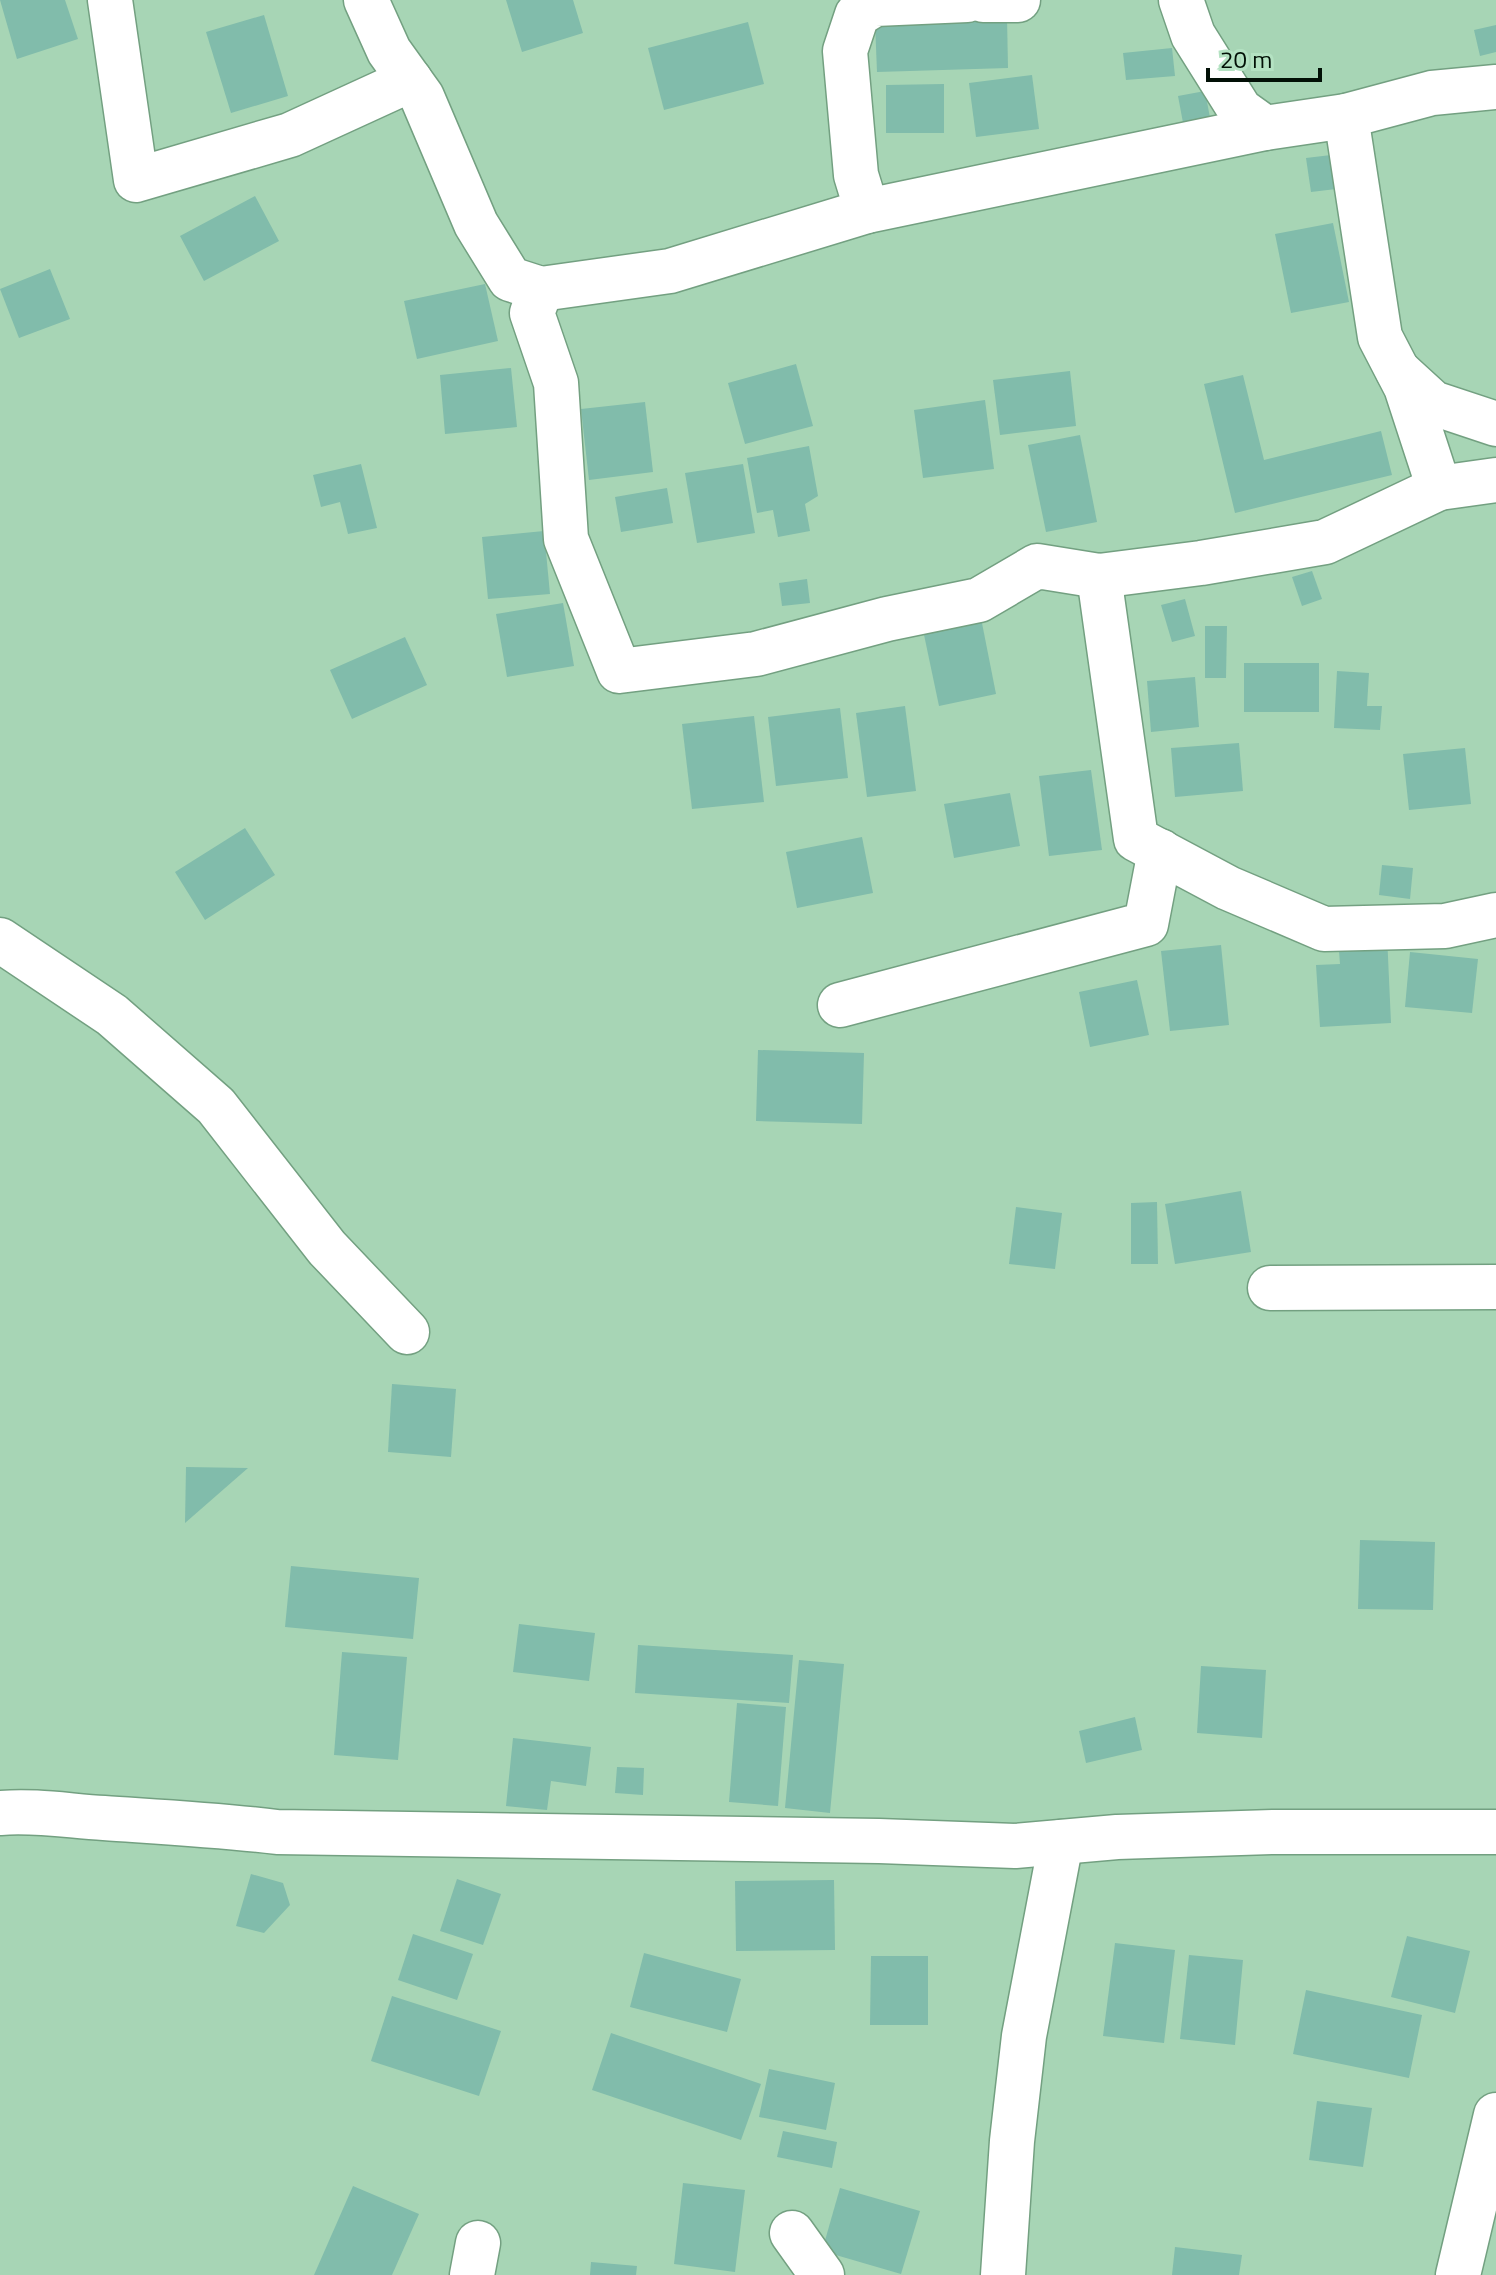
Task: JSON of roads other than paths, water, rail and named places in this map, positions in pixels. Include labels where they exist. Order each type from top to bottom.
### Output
[{"type":"street","points":[[110,0],[136,180],[290,135],[410,80]]},
{"type":"street","points":[[366,0],[389,51],[422,97],[476,224],[510,279],[541,289],[670,271],[867,211],[1265,128],[1346,116],[1432,93],[1496,87]]},
{"type":"street","points":[[867,211],[856,175],[845,51],[857,15],[875,4],[967,0]]},
{"type":"street","points":[[983,0],[1018,0]]},
{"type":"street","points":[[1181,0],[1193,35],[1240,110],[1265,128]]},
{"type":"street","points":[[1346,116],[1380,337],[1406,387],[1439,488]]},
{"type":"street","points":[[541,289],[532,313],[556,383],[566,539],[619,671],[756,654],[887,619],[979,600],[1037,566],[1099,576],[1325,542],[1439,488],[1496,480]]},
{"type":"street","points":[[1397,370],[1433,403],[1496,424]]},
{"type":"street","points":[[1099,576],[1136,839],[1228,888],[1324,929],[1445,926],[1496,915]]},
{"type":"street","points":[[840,1005],[1146,924],[1160,851]]},
{"type":"street","points":[[6,953],[112,1015],[216,1106],[327,1248],[407,1332]]},
{"type":"street","points":[[1270,1288],[1496,1287]]},
{"type":"street","points":[[0,1813],[30,1810],[103,1818],[197,1822],[277,1832],[879,1841],[1015,1846],[1117,1837],[1273,1832],[1496,1832]]},
{"type":"street","points":[[1003,2275],[1012,2141],[1024,2036],[1061,1842]]},
{"type":"street","points":[[1458,2275],[1496,2115]]},
{"type":"street","points":[[792,2233],[822,2275]]}]
